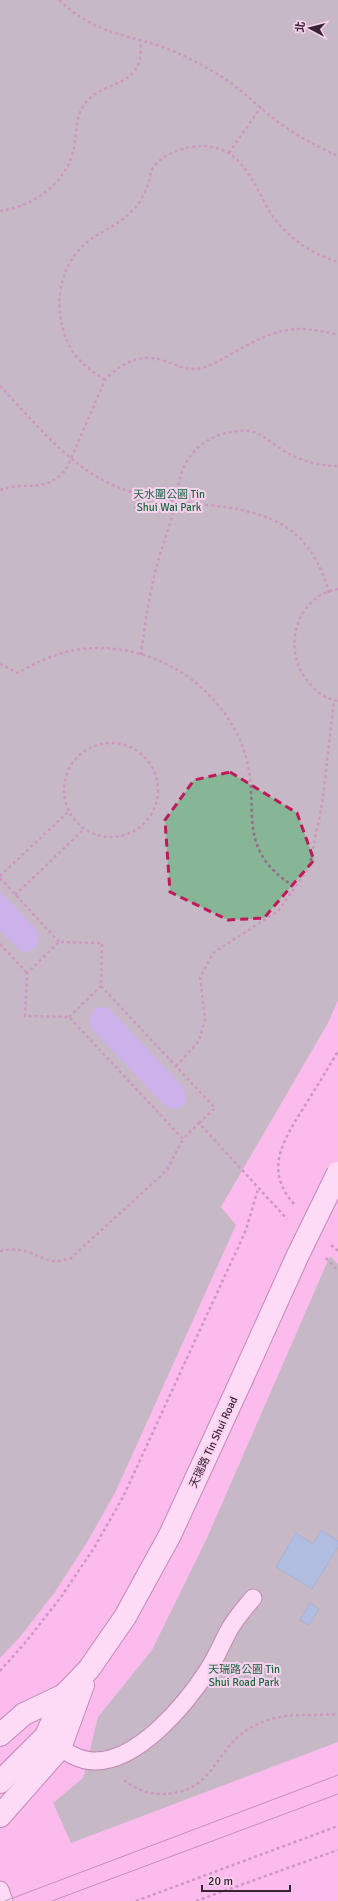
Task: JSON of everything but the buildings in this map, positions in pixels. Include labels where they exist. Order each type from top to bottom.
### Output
[{"type":"main road","name":"天瑞路 Tin Shui Road","points":[[0,1735],[24,1714],[64,1696],[89,1668],[125,1617],[170,1535],[297,1257],[338,1173]]},
{"type":"main road","points":[[0,1816],[53,1742],[89,1668]]},
{"type":"main road","name":"天瑞路 Tin Shui Road","points":[[0,1782],[53,1742],[64,1696]]},
{"type":"lane","points":[[53,1742],[78,1758],[94,1761],[108,1759],[130,1750],[150,1736],[180,1708],[209,1670],[228,1631],[253,1598]]},
{"type":"lane","points":[[0,1890],[4,1901]]},
{"type":"path","points":[[59,0],[89,23],[111,33],[167,49],[209,68],[230,82],[268,114],[338,156]]},
{"type":"path","points":[[0,211],[28,203],[44,193],[58,181],[68,165],[74,148],[79,115],[86,102],[97,92],[123,82],[133,74],[139,62],[141,41]]},
{"type":"path","points":[[229,153],[261,107]]},
{"type":"path","points":[[105,380],[91,371],[79,359],[70,346],[63,330],[59,297],[62,280],[69,264],[79,250],[92,238],[121,221],[133,210],[143,197],[149,184],[152,170],[161,159],[188,148],[202,146],[219,148],[229,153],[247,170],[268,209],[292,237],[327,259],[338,262]]},
{"type":"path","points":[[0,490],[13,486],[38,487],[49,484],[66,470],[72,460],[105,380],[114,370],[126,363],[137,359],[150,358],[162,360],[185,368],[197,369],[210,366],[263,336],[281,331],[307,329],[338,335]]},
{"type":"path","points":[[0,386],[72,460],[91,474],[112,485],[155,499],[246,510],[279,522],[306,545],[324,576],[329,593]]},
{"type":"path","points":[[141,655],[152,584],[176,502],[182,473],[188,460],[197,449],[208,440],[221,434],[236,430],[252,432],[266,437],[279,448],[297,458],[316,464],[338,466]]},
{"type":"path","points":[[176,1066],[199,1041],[205,1019],[200,978],[213,953],[278,910],[309,868],[322,805],[336,701],[318,693],[305,680],[296,663],[293,645],[296,627],[305,610],[318,598],[338,589]]},
{"type":"path","points":[[0,664],[18,673],[38,662],[60,654],[83,649],[106,648],[141,655],[172,667],[195,681],[214,700],[230,721],[242,745],[250,771],[253,835],[260,852],[269,866],[280,878],[295,887]]},
{"type":"path","points":[[107,743],[120,744],[138,751],[151,765],[158,783],[157,803],[152,814],[144,825],[134,832],[121,837],[108,838],[96,835],[84,829],[75,821],[69,811],[65,798],[64,786],[68,773],[74,762],[83,752],[95,746],[107,743]]},
{"type":"path","points":[[60,942],[0,877],[69,811]]},
{"type":"path","points":[[15,895],[84,829]]},
{"type":"path","points":[[0,1250],[15,1249],[29,1252],[41,1259],[51,1261],[62,1261],[71,1258],[167,1170],[183,1139],[215,1108],[101,986],[102,943],[60,942],[27,972],[25,1016],[69,1017],[101,986]]},
{"type":"path","points":[[0,944],[27,972]]},
{"type":"path","points":[[69,1017],[183,1139]]},
{"type":"path","points":[[297,1207],[287,1196],[281,1183],[278,1168],[279,1155],[289,1131],[338,1051]]},
{"type":"path","points":[[0,1671],[25,1643],[61,1597],[94,1548],[123,1497],[246,1230],[258,1188],[199,1123]]},
{"type":"path","points":[[330,1244],[338,1251]]},
{"type":"path","points":[[108,1759],[115,1771],[127,1782],[141,1790],[154,1794],[173,1794],[187,1790],[200,1783],[210,1773],[229,1745],[250,1727],[263,1721],[287,1714],[338,1714]]},
{"type":"path","points":[[136,1901],[338,1826]]},
{"type":"path","points":[[196,1901],[338,1850]]},
{"type":"highlighted area","points":[[230,772],[297,813],[314,860],[264,918],[228,920],[170,892],[165,820],[194,780]]},
{"type":"green space","name":"天水圍公園 Tin Shui Wai Park","points":[[0,0],[338,0],[338,1000],[328,1023],[221,1207],[236,1225],[115,1493],[86,1544],[55,1592],[19,1638],[0,1658]]},
{"type":"green space","name":"天瑞路公園 Tin Shui Road Park","points":[[330,1256],[338,1264],[338,1742],[71,1843],[53,1803],[83,1778],[98,1717],[152,1650],[207,1538]]},
{"type":"water","points":[[0,891],[36,929],[38,934],[38,942],[34,948],[27,952],[22,952],[0,931]]},
{"type":"water","points":[[99,1007],[106,1007],[112,1011],[183,1087],[186,1098],[183,1106],[175,1109],[164,1105],[92,1029],[89,1019],[93,1011]]},
{"type":"tram line","points":[[5,1901],[338,1775]]},
{"type":"tram line","points":[[52,1901],[338,1794]]}]
